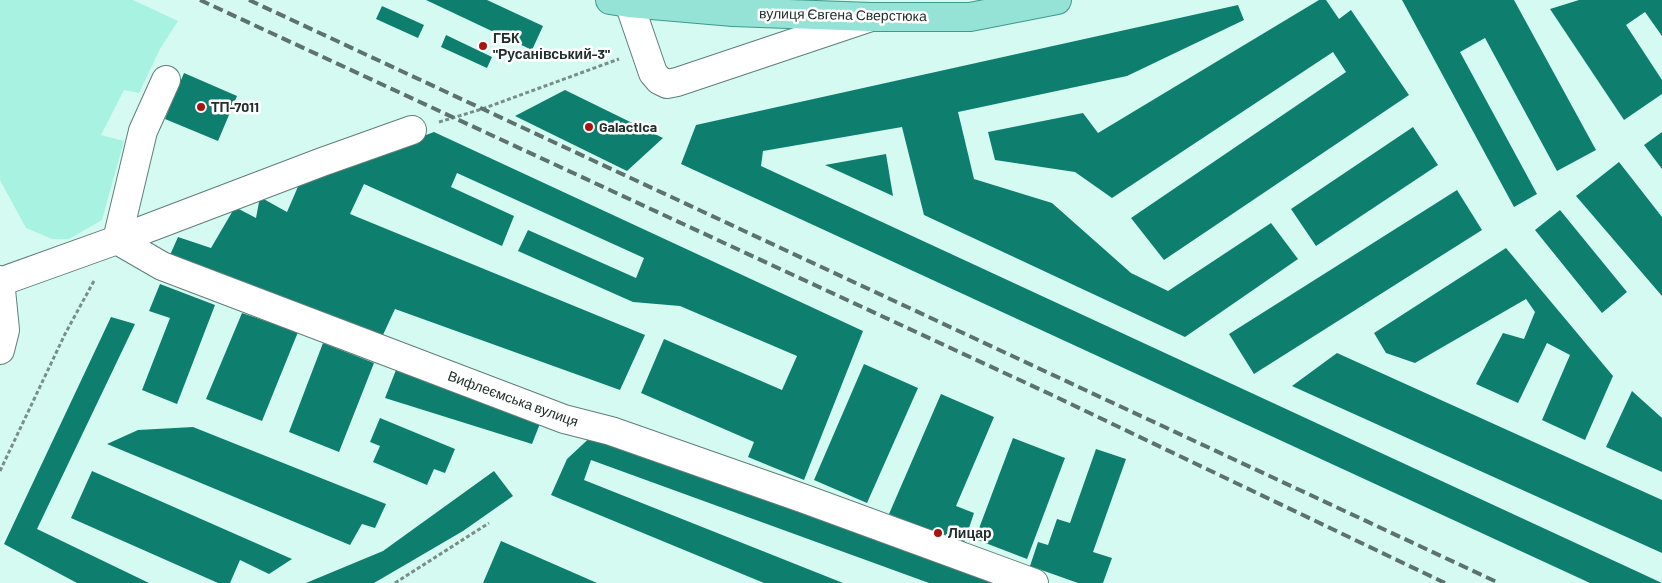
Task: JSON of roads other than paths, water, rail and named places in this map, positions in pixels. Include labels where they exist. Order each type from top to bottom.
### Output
[{"type":"main road","name":"вулиця Євгена Сверстюка","points":[[619,2],[733,12],[871,17],[970,17],[1057,0]]},
{"type":"street","points":[[619,2],[645,49],[653,73],[659,80],[667,84],[871,17]]},
{"type":"street","points":[[117,240],[143,131],[166,80]]},
{"type":"street","points":[[0,350],[5,330],[0,281],[117,240],[412,130]]},
{"type":"street","name":"Вифлеємська вулиця","points":[[117,240],[162,266],[555,416],[620,434],[1034,583]]},
{"type":"railway","points":[[200,0],[1052,395],[1445,583]]},
{"type":"railway","points":[[249,0],[1499,583]]},
{"type":"place","name":"ГБК \"Русанівський-3\"","points":[[483,46]]},
{"type":"place","name":"ТП-7011","points":[[201,107]]},
{"type":"place","name":"Galactica","points":[[589,127]]},
{"type":"place","name":"Лицар","points":[[938,533]]}]
